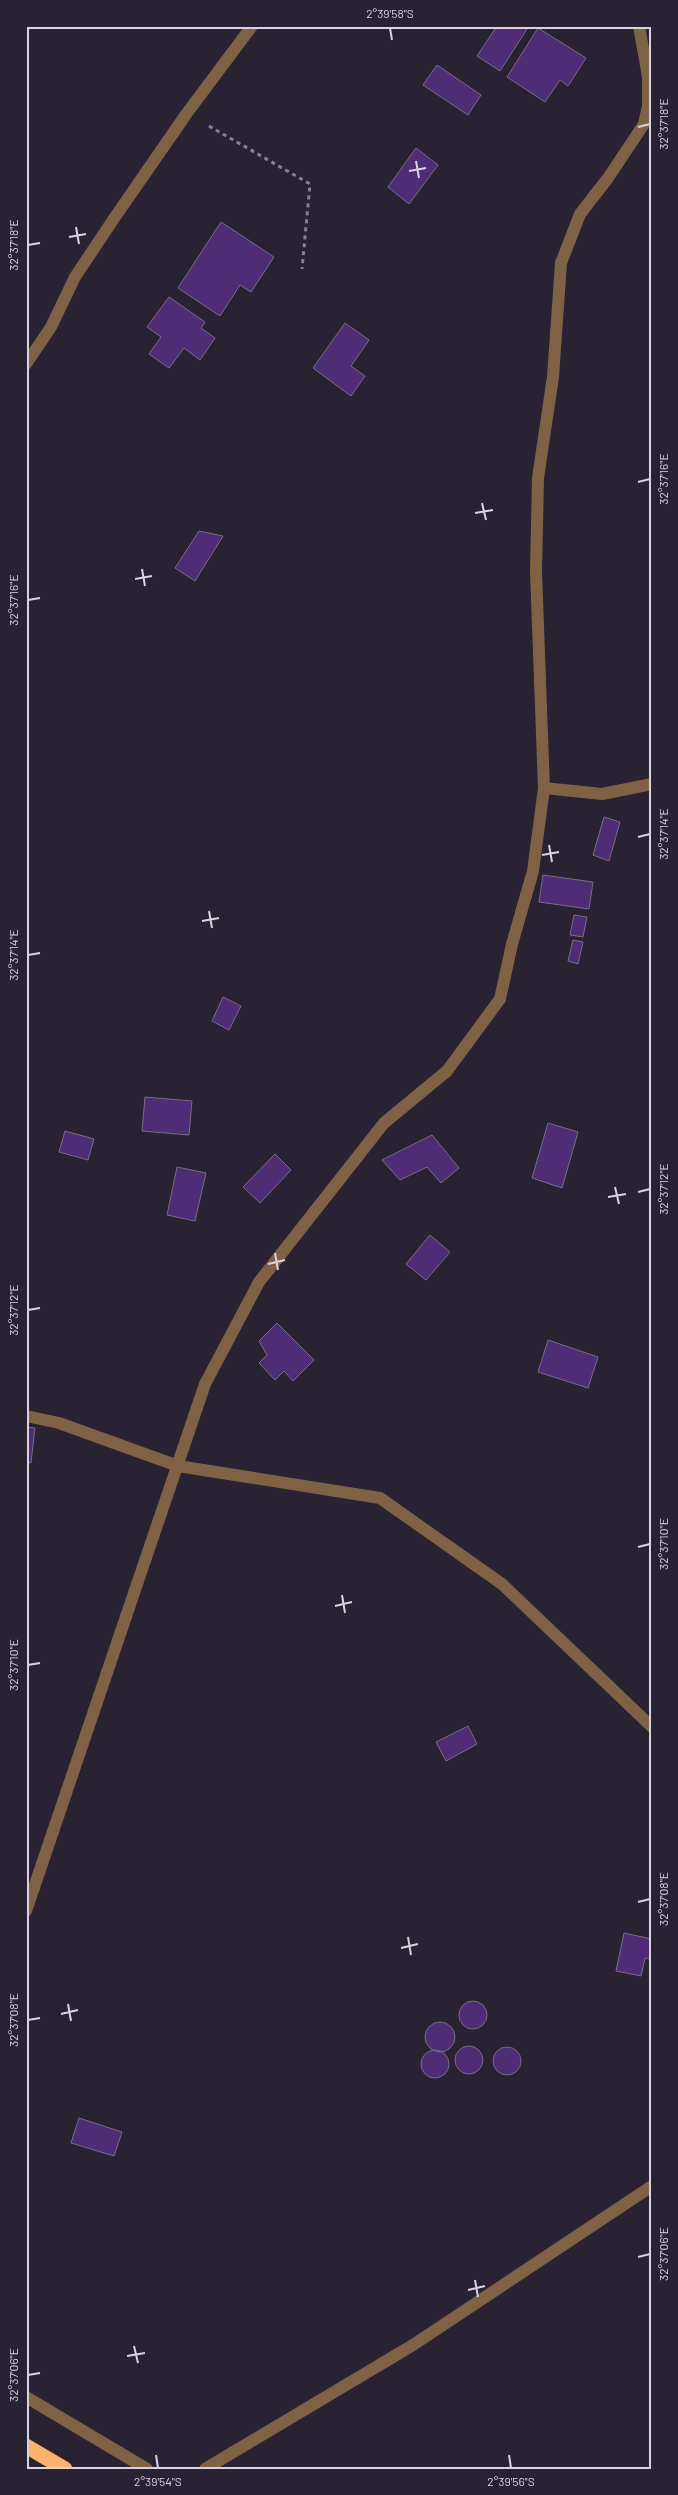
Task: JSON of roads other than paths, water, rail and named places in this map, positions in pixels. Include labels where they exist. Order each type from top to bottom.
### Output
[{"type":"highway","points":[[26,2446],[65,2469]]},
{"type":"street","points":[[26,364],[51,327],[76,277],[187,113],[252,26]]},
{"type":"street","points":[[26,1911],[205,1384],[260,1282],[384,1123],[447,1071],[500,999],[512,944],[533,871],[544,788],[536,572],[538,478],[553,377],[561,263],[580,214],[608,178],[644,124],[648,106],[648,77],[639,26]]},
{"type":"street","points":[[544,788],[602,794],[652,784]]},
{"type":"street","points":[[26,1416],[59,1423],[178,1466],[380,1498],[502,1584],[652,1727]]},
{"type":"street","points":[[205,2469],[412,2345],[652,2186]]},
{"type":"street","points":[[26,2397],[147,2469]]}]
